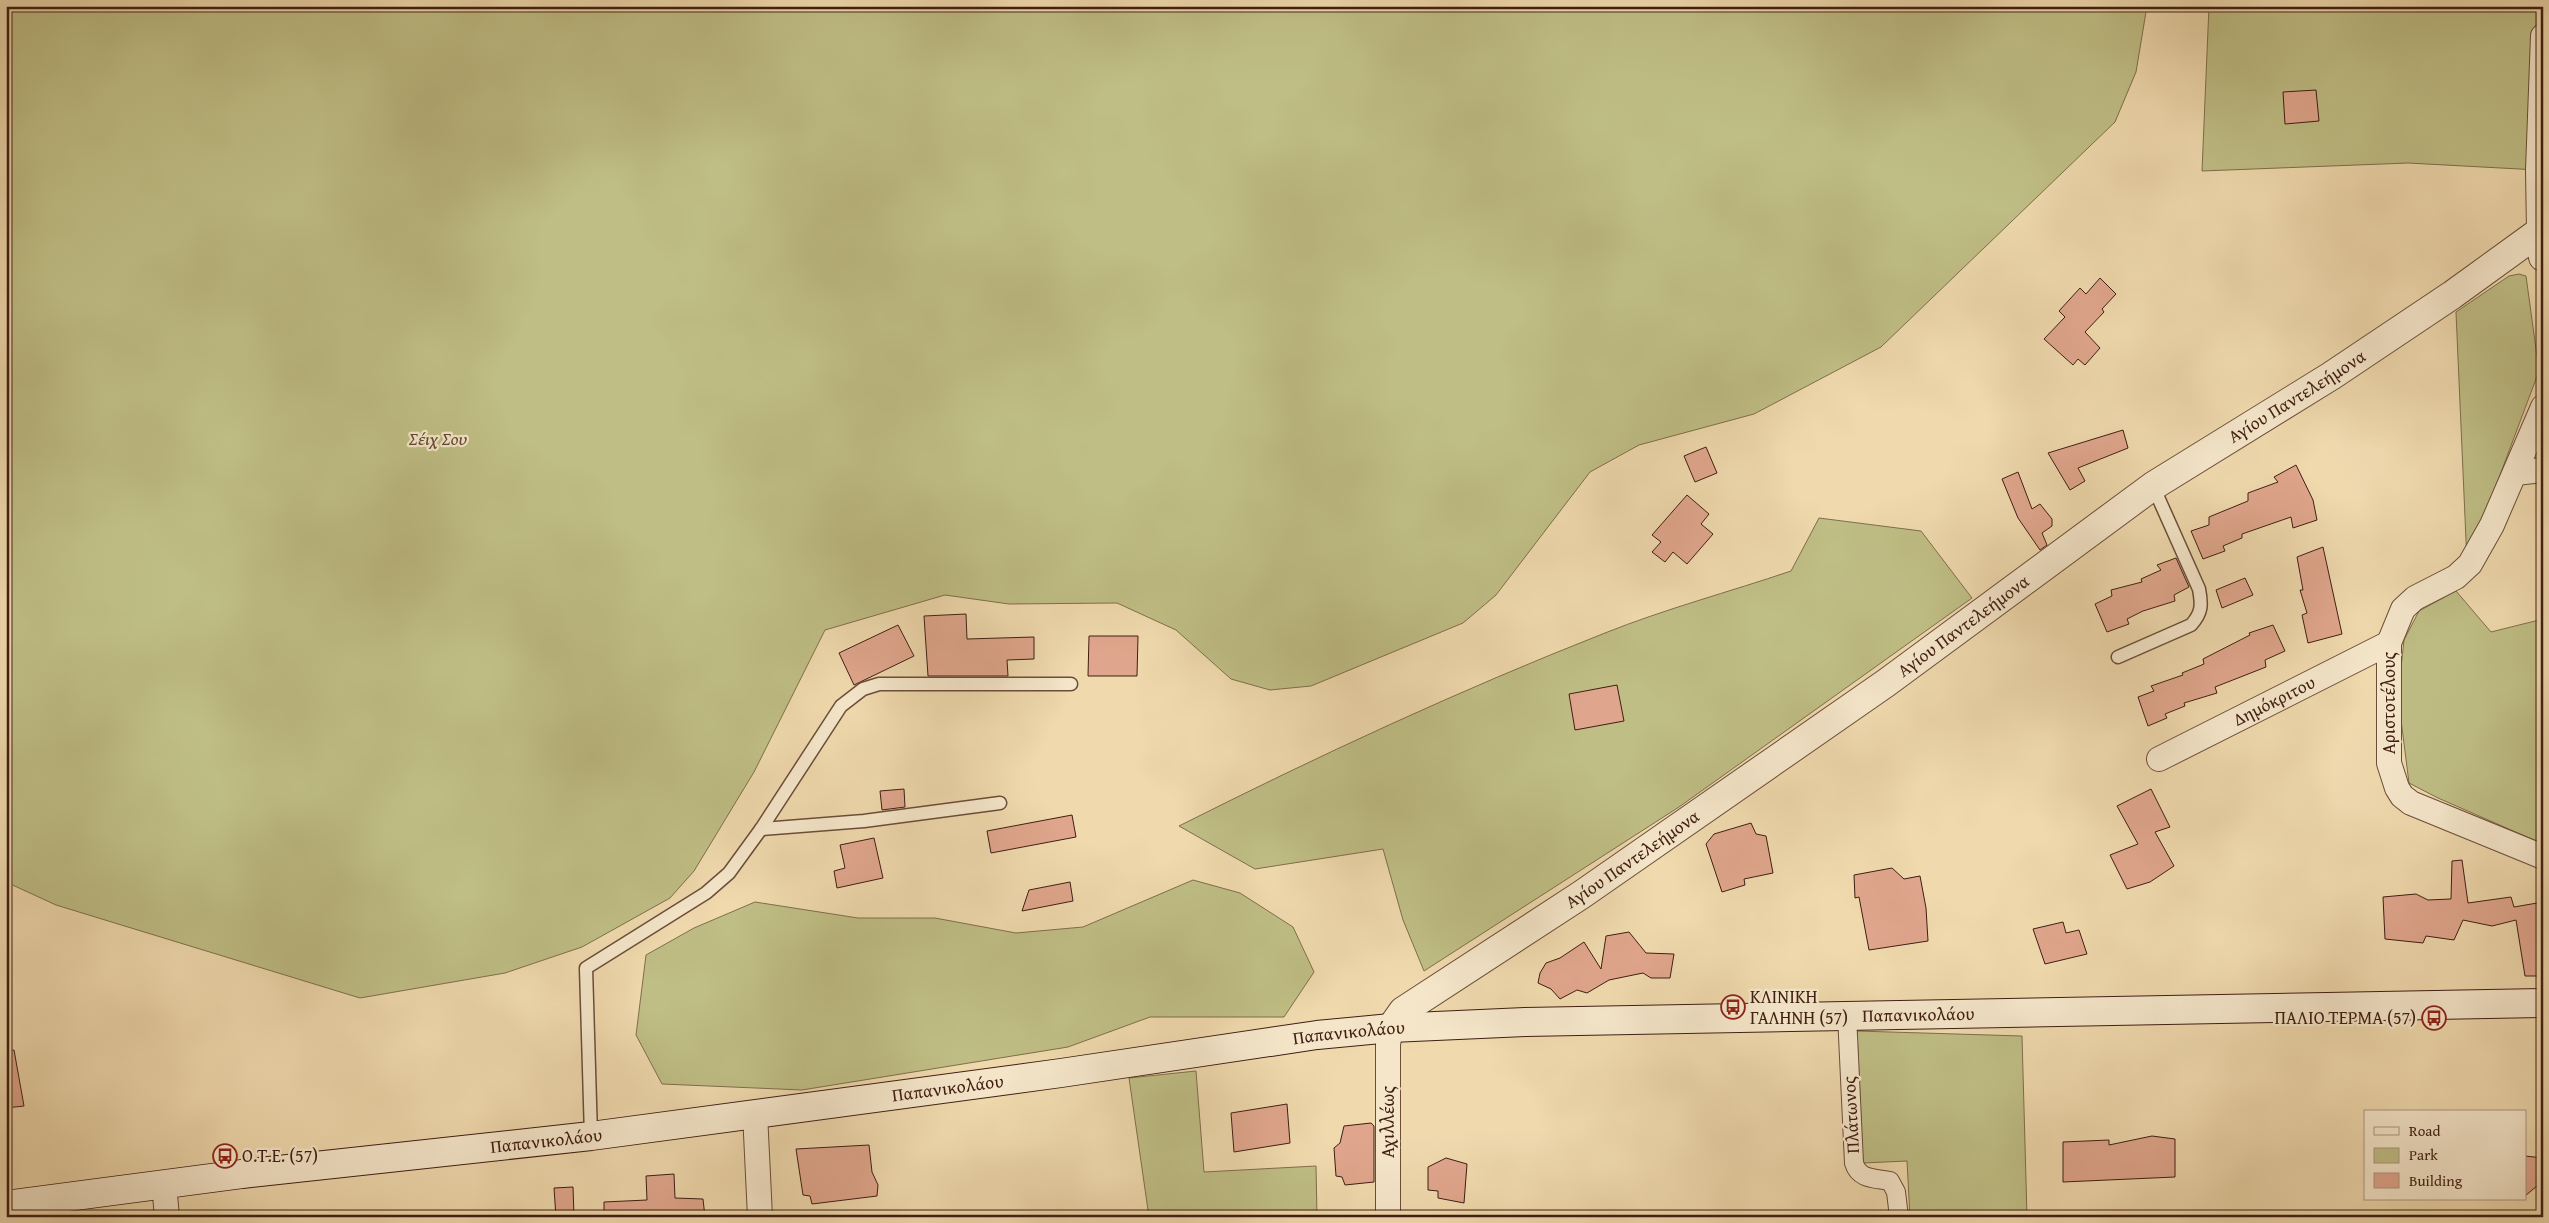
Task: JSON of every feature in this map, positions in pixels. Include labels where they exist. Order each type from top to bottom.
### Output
[{"type":"main road","name":"Αγίου Παντελεήμονα","points":[[1390,1028],[1403,1011],[1581,894],[1886,683],[2153,486],[2331,376],[2452,295],[2541,239]]},
{"type":"main road","name":"Παπανικολάου","points":[[6,1205],[164,1184],[591,1136],[1051,1074],[1250,1044],[1390,1028],[1525,1022],[1847,1015],[2543,1003]]},
{"type":"street","points":[[2541,239],[2538,170],[2543,36]]},
{"type":"street","name":"Αριστοτέλους","points":[[2543,407],[2492,525],[2470,564],[2456,577],[2416,598],[2403,609],[2389,643],[2388,763],[2402,796],[2411,803],[2543,857]]},
{"type":"street","points":[[2515,473],[2543,470]]},
{"type":"street","name":"Δημόκριτου","points":[[2159,758],[2389,643]]},
{"type":"street","name":"Πλάτωνος","points":[[1847,1015],[1855,1169],[1864,1177],[1890,1180],[1894,1186],[1899,1217]]},
{"type":"street","name":"Αχιλλέως","points":[[1388,1217],[1388,1044],[1390,1028]]},
{"type":"street","points":[[755,1113],[760,1217]]},
{"type":"street","points":[[164,1184],[167,1217]]},
{"type":"lane","points":[[2118,657],[2191,625],[2200,616],[2202,603],[2199,589],[2153,486]]},
{"type":"lane","points":[[591,1136],[586,968],[706,893],[729,873],[761,829],[840,706],[862,689],[879,684],[1071,684]]},
{"type":"lane","points":[[761,829],[864,821],[1000,803]]},
{"type":"green space","name":"Σέιχ Σου","points":[[6,6],[2147,6],[2136,72],[2115,122],[1881,347],[1754,414],[1639,445],[1590,472],[1496,595],[1463,623],[1311,686],[1270,690],[1231,679],[1176,630],[1117,603],[1009,604],[945,595],[825,630],[754,772],[694,871],[670,898],[582,947],[505,973],[360,998],[56,905],[6,882]]},
{"type":"green space","points":[[2209,6],[2537,6],[2538,170],[2408,163],[2202,171]]},
{"type":"green space","points":[[2519,274],[2526,276],[2539,371],[2467,563],[2456,312],[2509,276]]},
{"type":"green space","points":[[1819,518],[1921,531],[1972,598],[1679,807],[1424,971],[1403,920],[1383,849],[1255,869],[1179,826],[1284,774],[1497,677],[1651,616],[1791,571]]},
{"type":"green space","points":[[2456,591],[2491,632],[2543,619],[2543,844],[2438,798],[2409,783],[2398,696],[2404,640],[2419,611]]},
{"type":"green space","points":[[1193,880],[1240,893],[1293,927],[1314,972],[1284,1017],[1150,1017],[1068,1047],[802,1090],[662,1084],[636,1035],[646,955],[694,928],[755,902],[858,918],[935,918],[1016,933],[1083,927]]},
{"type":"green space","points":[[1857,1031],[2022,1036],[2027,1217],[1910,1217],[1907,1161],[1863,1163]]},
{"type":"green space","points":[[1196,1071],[1204,1172],[1316,1166],[1317,1217],[1149,1217],[1129,1078]]},
{"type":"building","points":[[2316,90],[2319,121],[2285,124],[2283,92]]},
{"type":"building","points":[[2100,278],[2116,294],[2102,309],[2104,312],[2085,332],[2100,348],[2085,365],[2078,359],[2073,365],[2044,339],[2065,317],[2059,311],[2080,288],[2086,294]]},
{"type":"building","points":[[2123,430],[2128,448],[2078,468],[2085,481],[2070,490],[2048,453]]},
{"type":"building","points":[[1706,447],[1717,473],[1695,482],[1684,456]]},
{"type":"building","points":[[2296,465],[2313,500],[2317,520],[2293,528],[2291,517],[2242,534],[2242,538],[2223,546],[2225,551],[2203,559],[2191,531],[2209,525],[2209,517],[2248,501],[2248,493],[2278,482],[2274,477]]},
{"type":"building","points":[[2018,472],[2032,509],[2040,504],[2052,519],[2052,526],[2042,533],[2047,545],[2040,550],[2018,518],[2002,479]]},
{"type":"building","points":[[1687,495],[1709,514],[1701,524],[1713,534],[1687,564],[1673,552],[1665,562],[1652,552],[1661,542],[1652,535]]},
{"type":"building","points":[[2323,547],[2342,634],[2308,643],[2302,615],[2307,613],[2300,590],[2303,590],[2297,557]]},
{"type":"building","points":[[2176,558],[2189,587],[2174,595],[2175,601],[2143,611],[2127,619],[2129,624],[2107,632],[2095,604],[2112,596],[2111,590],[2142,582],[2141,579],[2161,570],[2157,565]]},
{"type":"building","points":[[2245,578],[2253,595],[2222,608],[2216,590]]},
{"type":"building","points":[[966,614],[967,639],[1034,637],[1034,659],[1007,660],[1008,676],[928,676],[924,616]]},
{"type":"building","points":[[898,625],[914,656],[854,685],[839,653]]},
{"type":"building","points":[[2273,625],[2285,651],[2265,660],[2266,667],[2215,687],[2217,693],[2184,703],[2185,706],[2165,714],[2167,718],[2148,726],[2138,697],[2154,691],[2151,686],[2183,675],[2182,673],[2204,664],[2203,659],[2250,635],[2249,633]]},
{"type":"building","points":[[1089,636],[1138,636],[1137,676],[1088,676]]},
{"type":"building","points":[[1617,685],[1624,721],[1575,730],[1569,694]]},
{"type":"building","points":[[904,789],[905,807],[882,810],[880,791]]},
{"type":"building","points":[[2151,789],[2170,827],[2155,832],[2174,866],[2150,882],[2127,889],[2110,855],[2138,844],[2117,806]]},
{"type":"building","points":[[1072,815],[1076,837],[991,853],[987,831]]},
{"type":"building","points":[[1751,823],[1756,834],[1766,836],[1773,873],[1744,879],[1745,885],[1722,892],[1706,844],[1714,834]]},
{"type":"building","points":[[874,838],[883,878],[837,888],[834,871],[845,868],[840,845]]},
{"type":"building","points":[[2462,860],[2468,903],[2511,897],[2514,907],[2543,902],[2543,976],[2525,976],[2516,920],[2492,926],[2463,920],[2454,940],[2426,936],[2423,943],[2385,939],[2383,897],[2416,894],[2428,900],[2451,899],[2452,861]]},
{"type":"building","points":[[1892,868],[1904,879],[1920,876],[1926,908],[1928,941],[1869,950],[1859,897],[1855,898],[1854,875]]},
{"type":"building","points":[[1070,882],[1073,901],[1022,911],[1029,890]]},
{"type":"building","points":[[2063,922],[2066,933],[2079,930],[2087,954],[2045,964],[2033,929]]},
{"type":"building","points":[[1629,932],[1646,953],[1674,954],[1670,978],[1651,978],[1643,973],[1609,980],[1587,993],[1577,990],[1560,999],[1551,989],[1538,983],[1540,973],[1546,963],[1560,958],[1584,942],[1601,969],[1606,936]]},
{"type":"building","points":[[14,1050],[24,1106],[6,1108],[6,1051]]},
{"type":"building","points":[[1287,1104],[1290,1143],[1234,1152],[1231,1113]]},
{"type":"building","points":[[1371,1123],[1374,1126],[1374,1182],[1345,1185],[1342,1177],[1336,1176],[1334,1148],[1340,1143],[1344,1126]]},
{"type":"building","points":[[2152,1136],[2175,1139],[2175,1177],[2063,1182],[2063,1142],[2109,1140],[2109,1145]]},
{"type":"building","points":[[869,1145],[872,1172],[878,1185],[877,1196],[812,1204],[810,1196],[803,1195],[796,1149]]},
{"type":"building","points":[[2526,1156],[2543,1158],[2543,1181],[2526,1195]]},
{"type":"building","points":[[1446,1158],[1467,1164],[1464,1203],[1438,1198],[1438,1191],[1428,1190],[1428,1167]]},
{"type":"building","points":[[674,1174],[675,1198],[703,1199],[705,1217],[604,1217],[604,1202],[647,1200],[646,1176]]},
{"type":"building","points":[[573,1187],[574,1217],[556,1217],[554,1188]]},
{"type":"place","name":"ΚΛΙΝΙΚΗ ΓΑΛΗΝΗ (57)","points":[[1733,1007]]},
{"type":"place","name":"ΠΑΛΙΟ ΤΕΡΜΑ (57)","points":[[2434,1018]]},
{"type":"place","name":"Ο.Τ.Ε. (57)","points":[[225,1156]]}]
